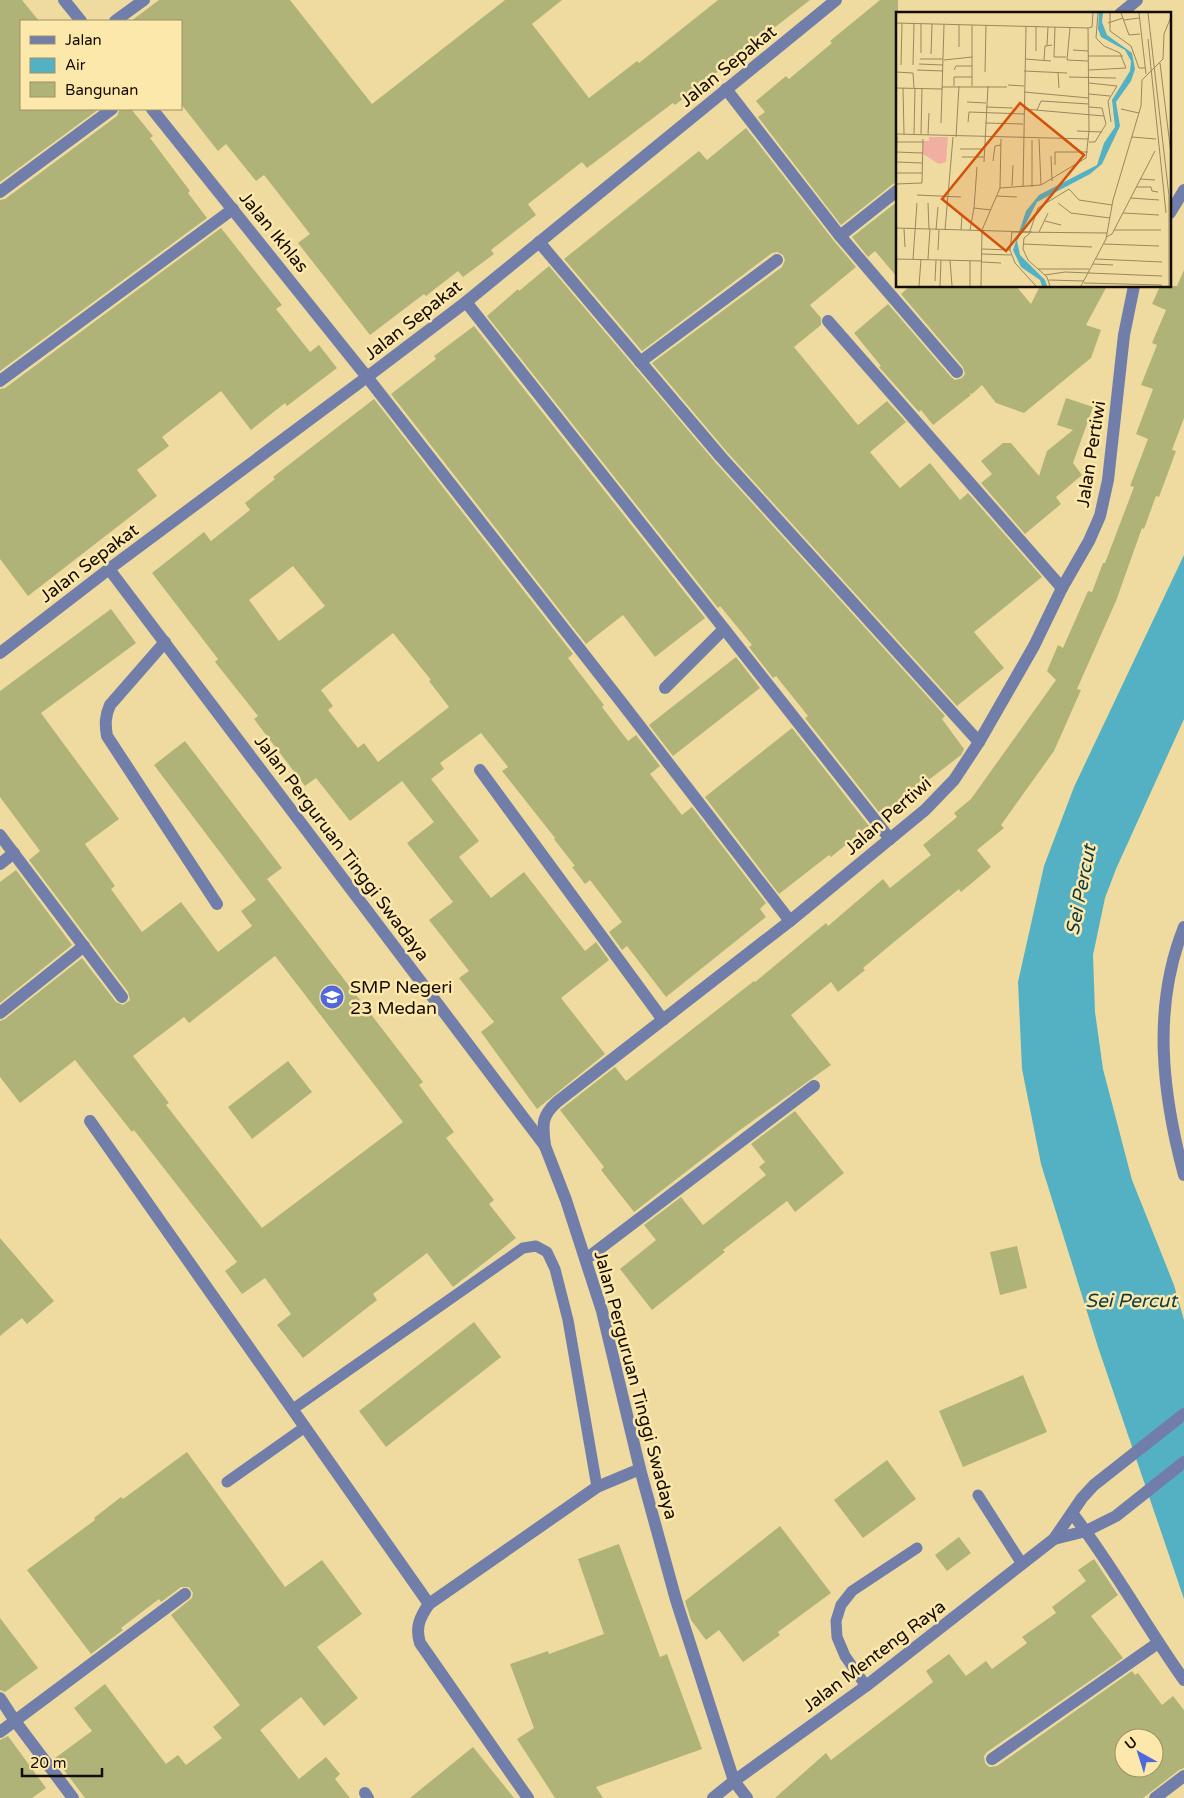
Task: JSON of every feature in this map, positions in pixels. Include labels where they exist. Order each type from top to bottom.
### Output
[{"type":"street","points":[[64,0],[80,20]]},
{"type":"street","points":[[116,20],[144,0]]},
{"type":"street","name":"Jalan Sepakat","points":[[0,653],[109,569],[466,302],[836,0]]},
{"type":"street","points":[[1123,12],[1138,0]]},
{"type":"street","points":[[726,90],[840,236],[957,372]]},
{"type":"street","points":[[0,192],[111,110]]},
{"type":"street","name":"Jalan Ikhlas","points":[[153,110],[367,377],[790,922]]},
{"type":"street","points":[[1172,210],[1184,190]]},
{"type":"street","points":[[840,236],[896,192]]},
{"type":"street","points":[[0,381],[233,209]]},
{"type":"street","points":[[539,242],[721,458],[979,742]]},
{"type":"street","points":[[640,362],[777,260]]},
{"type":"street","name":"Jalan Pertiwi","points":[[545,1146],[544,1119],[550,1108],[790,922],[925,810],[954,780],[979,742],[1034,646],[1062,588],[1089,541],[1100,516],[1108,480],[1124,335],[1134,288]]},
{"type":"street","points":[[466,302],[890,839]]},
{"type":"street","points":[[828,320],[1062,588]]},
{"type":"street","name":"Jalan Perguruan Tinggi Swadaya","points":[[109,569],[545,1146],[586,1259],[602,1311],[640,1469],[676,1600],[734,1781]]},
{"type":"street","points":[[666,688],[724,629]]},
{"type":"street","points":[[165,642],[110,705],[106,712],[105,723],[108,736],[217,904]]},
{"type":"street","points":[[480,770],[663,1020]]},
{"type":"street","points":[[0,836],[122,997]]},
{"type":"street","points":[[0,864],[14,853]]},
{"type":"street","points":[[1184,926],[1174,956],[1167,987],[1162,1024],[1169,1100],[1184,1175]]},
{"type":"street","points":[[0,1013],[84,946]]},
{"type":"street","points":[[586,1259],[814,1086]]},
{"type":"street","points":[[90,1120],[429,1604]]},
{"type":"street","name":"Jalan Menteng Raya","points":[[713,1798],[866,1686],[1054,1539],[1094,1485],[1184,1414]]},
{"type":"street","name":"Jalan Menteng Raya","points":[[1054,1539],[1086,1531],[1116,1516],[1184,1462]]},
{"type":"street","points":[[528,1798],[420,1643],[417,1632],[421,1615],[429,1604],[597,1487],[640,1469]]},
{"type":"street","points":[[1072,1513],[1086,1531],[1184,1680]]},
{"type":"street","points":[[0,1732],[185,1594]]},
{"type":"street","points":[[992,1759],[1158,1643]]},
{"type":"street","points":[[0,1698],[73,1798]]},
{"type":"street","points":[[1155,1798],[1184,1776]]},
{"type":"street","points":[[734,1781],[748,1798]]},
{"type":"lane","points":[[293,1409],[523,1248],[536,1246],[547,1252],[555,1269],[568,1320],[597,1487]]},
{"type":"lane","points":[[227,1482],[305,1426]]},
{"type":"lane","points":[[978,1495],[1022,1564]]},
{"type":"lane","points":[[866,1686],[836,1637],[836,1621],[842,1605],[852,1591],[917,1548]]},
{"type":"water","name":"Sei Percut","points":[[1184,555],[1184,719],[1116,869],[1105,898],[1093,955],[1095,1012],[1103,1069],[1132,1180],[1174,1285],[1184,1320],[1184,1599],[1098,1347],[1041,1164],[1022,1069],[1018,982],[1044,866],[1074,787]]},
{"type":"building","points":[[0,0],[22,0],[38,20],[20,20],[20,110],[98,110],[0,182]]},
{"type":"building","points":[[159,0],[290,0],[372,104],[505,0],[562,0],[532,24],[589,98],[637,61],[639,63],[718,0],[810,0],[675,105],[673,103],[587,168],[582,162],[528,204],[536,215],[491,250],[494,254],[463,277],[458,271],[370,335],[298,243],[310,234],[264,175],[256,181],[226,144],[218,151],[182,105],[182,20],[132,20]]},
{"type":"building","points":[[880,0],[898,0],[898,12],[896,12],[896,183],[841,225],[758,117],[765,112],[756,101],[786,76],[789,79],[832,43],[830,41]]},
{"type":"building","points":[[120,110],[132,110],[153,136],[150,138],[190,191],[188,193],[207,218],[0,371],[0,200],[5,199],[117,116]]},
{"type":"building","points":[[746,128],[856,267],[810,305],[821,318],[821,325],[794,347],[858,425],[887,401],[906,422],[870,452],[900,488],[930,463],[960,500],[968,493],[1042,577],[974,632],[1004,668],[957,706],[727,452],[652,363],[782,267],[785,260],[783,255],[777,252],[772,253],[642,351],[564,259],[699,151],[707,160]]},
{"type":"building","points":[[896,203],[896,276],[875,251],[868,257],[852,237]]},
{"type":"building","points":[[221,228],[282,305],[276,309],[310,352],[319,345],[337,368],[287,406],[285,403],[251,430],[221,391],[162,437],[169,446],[137,470],[157,496],[28,596],[0,559],[0,389],[5,388]]},
{"type":"building","points":[[549,266],[715,462],[945,716],[942,719],[964,749],[961,755],[882,816],[805,718],[808,716],[776,676],[773,678],[749,647],[752,645],[720,606],[718,608],[487,316],[518,289],[519,291]]},
{"type":"building","points":[[1184,270],[1184,418],[1172,450],[1176,451],[1159,497],[1156,496],[1144,529],[1142,528],[1116,601],[1077,689],[1081,690],[1054,751],[1001,825],[1004,828],[977,850],[991,867],[961,892],[959,889],[894,942],[863,968],[865,970],[838,992],[831,982],[791,1015],[831,1065],[740,1130],[634,1212],[601,1170],[604,1167],[560,1110],[615,1067],[626,1081],[755,982],[826,923],[828,926],[883,879],[890,888],[931,855],[923,845],[957,817],[954,813],[971,799],[1056,680],[1047,671],[1058,645],[1063,648],[1088,591],[1092,592],[1103,563],[1105,563],[1134,487],[1130,486],[1148,439],[1136,434],[1153,389],[1141,385],[1157,345],[1152,343],[1166,310],[1152,304],[1159,288],[1177,286]]},
{"type":"building","points":[[908,288],[1018,288],[1031,304],[1039,288],[1106,288],[1086,325],[1101,330],[1091,358],[1024,413],[996,403],[982,385],[972,394],[969,393],[971,395],[933,425],[879,367],[881,366],[854,333],[888,304],[951,377],[955,380],[962,378],[965,374],[963,367],[901,294]]},
{"type":"building","points":[[474,326],[705,618],[655,657],[623,615],[586,644],[391,394],[436,359],[434,356]]},
{"type":"building","points":[[1066,398],[1093,407],[1073,463],[1082,475],[1056,497],[1061,504],[1025,534],[981,483],[992,474],[981,461],[1003,443],[1011,443],[1039,476],[1047,451],[1073,430],[1057,425]]},
{"type":"building","points":[[374,399],[573,654],[568,658],[604,705],[602,707],[628,741],[636,735],[660,766],[650,774],[682,815],[692,807],[766,903],[760,909],[766,917],[666,997],[627,946],[622,950],[609,932],[622,922],[590,880],[585,884],[572,867],[575,866],[555,838],[502,771],[508,767],[481,733],[440,763],[444,769],[431,779],[479,841],[459,857],[491,898],[524,872],[585,951],[596,942],[609,960],[561,998],[605,1054],[537,1109],[481,1032],[494,1022],[459,978],[469,971],[429,920],[453,902],[407,843],[434,822],[402,781],[350,821],[316,778],[305,786],[254,719],[258,716],[215,662],[218,659],[152,573],[204,532],[211,541],[250,510],[245,503],[275,479],[273,477]],"holes":[[[293,566],[325,606],[279,641],[249,600]],[[393,633],[431,680],[429,681],[449,707],[378,762],[364,743],[358,748],[328,710],[333,706],[321,690]]]},
{"type":"building","points":[[111,609],[136,643],[41,713],[119,819],[85,844],[115,886],[111,889],[142,932],[181,902],[218,952],[252,926],[241,911],[256,900],[154,765],[185,741],[282,868],[267,879],[423,1082],[419,1085],[454,1132],[446,1138],[494,1200],[489,1204],[516,1238],[453,1287],[427,1253],[373,1294],[377,1300],[303,1358],[277,1325],[291,1314],[265,1278],[242,1294],[225,1271],[237,1262],[134,1130],[132,1132],[75,1060],[20,1103],[0,1077],[0,1021],[82,958],[116,1002],[123,1005],[130,1000],[128,992],[29,860],[40,851],[0,797],[0,691]],"holes":[[[275,956],[403,1122],[262,1228],[166,1105],[169,1103],[133,1056],[184,1017],[189,1023]]]},
{"type":"building","points":[[736,657],[760,688],[673,756],[649,725]]},
{"type":"building","points":[[792,728],[869,826],[831,857],[829,855],[779,894],[705,797]]},
{"type":"building","points":[[16,870],[72,945],[0,1003],[0,882]]},
{"type":"building","points":[[288,1061],[312,1092],[252,1139],[228,1107]]},
{"type":"building","points":[[795,1111],[844,1173],[795,1212],[787,1201],[723,1250],[725,1252],[652,1310],[620,1269],[656,1240],[644,1225],[681,1197],[703,1225],[766,1175],[759,1167],[765,1162],[751,1144]]},
{"type":"building","points":[[0,1238],[54,1301],[27,1324],[22,1318],[0,1336]]},
{"type":"building","points":[[1017,1246],[1027,1288],[1000,1295],[990,1252]]},
{"type":"building","points":[[474,1322],[501,1357],[386,1447],[359,1411]]},
{"type":"building","points":[[1023,1375],[1047,1432],[963,1467],[939,1411]]},
{"type":"building","points":[[187,1452],[285,1587],[322,1560],[362,1614],[317,1647],[358,1698],[324,1726],[301,1697],[260,1730],[299,1779],[326,1757],[340,1774],[335,1779],[350,1798],[85,1798],[55,1758],[92,1731],[74,1708],[105,1684],[166,1764],[178,1755],[186,1765],[222,1738],[213,1727],[240,1705],[171,1615],[192,1598],[193,1593],[189,1587],[181,1587],[161,1602],[159,1599],[91,1654],[27,1570],[95,1520],[94,1518],[121,1497],[123,1499]]},
{"type":"building","points":[[887,1460],[916,1499],[863,1538],[834,1500]]},
{"type":"building","points":[[780,1526],[831,1593],[778,1632],[780,1635],[743,1662],[719,1630],[706,1640],[691,1620],[685,1601]]},
{"type":"building","points":[[959,1537],[971,1553],[947,1571],[935,1555]]},
{"type":"building","points":[[619,1544],[660,1657],[667,1654],[702,1749],[596,1787],[603,1798],[555,1798],[517,1739],[534,1728],[510,1664],[548,1651],[549,1654],[604,1634],[578,1559]]},
{"type":"building","points":[[1094,1559],[1118,1595],[1091,1616],[1123,1658],[987,1752],[984,1756],[985,1763],[989,1767],[997,1766],[1132,1671],[1135,1675],[1138,1673],[1162,1705],[1173,1696],[1184,1710],[1184,1768],[1143,1798],[775,1798],[826,1753],[831,1760],[933,1682],[926,1671],[949,1654],[966,1676],[986,1661],[992,1669],[1027,1643],[1022,1637],[1056,1613],[1052,1607],[1086,1581],[1078,1570]]},
{"type":"building","points":[[0,1618],[38,1668],[5,1692],[0,1690]]},
{"type":"building","points":[[8,1736],[46,1788],[32,1798],[0,1798],[0,1740]]},
{"type":"building","points":[[473,1747],[514,1798],[410,1798]]},
{"type":"place","name":"SMP Negeri 23 Medan","points":[[332,997]]}]
